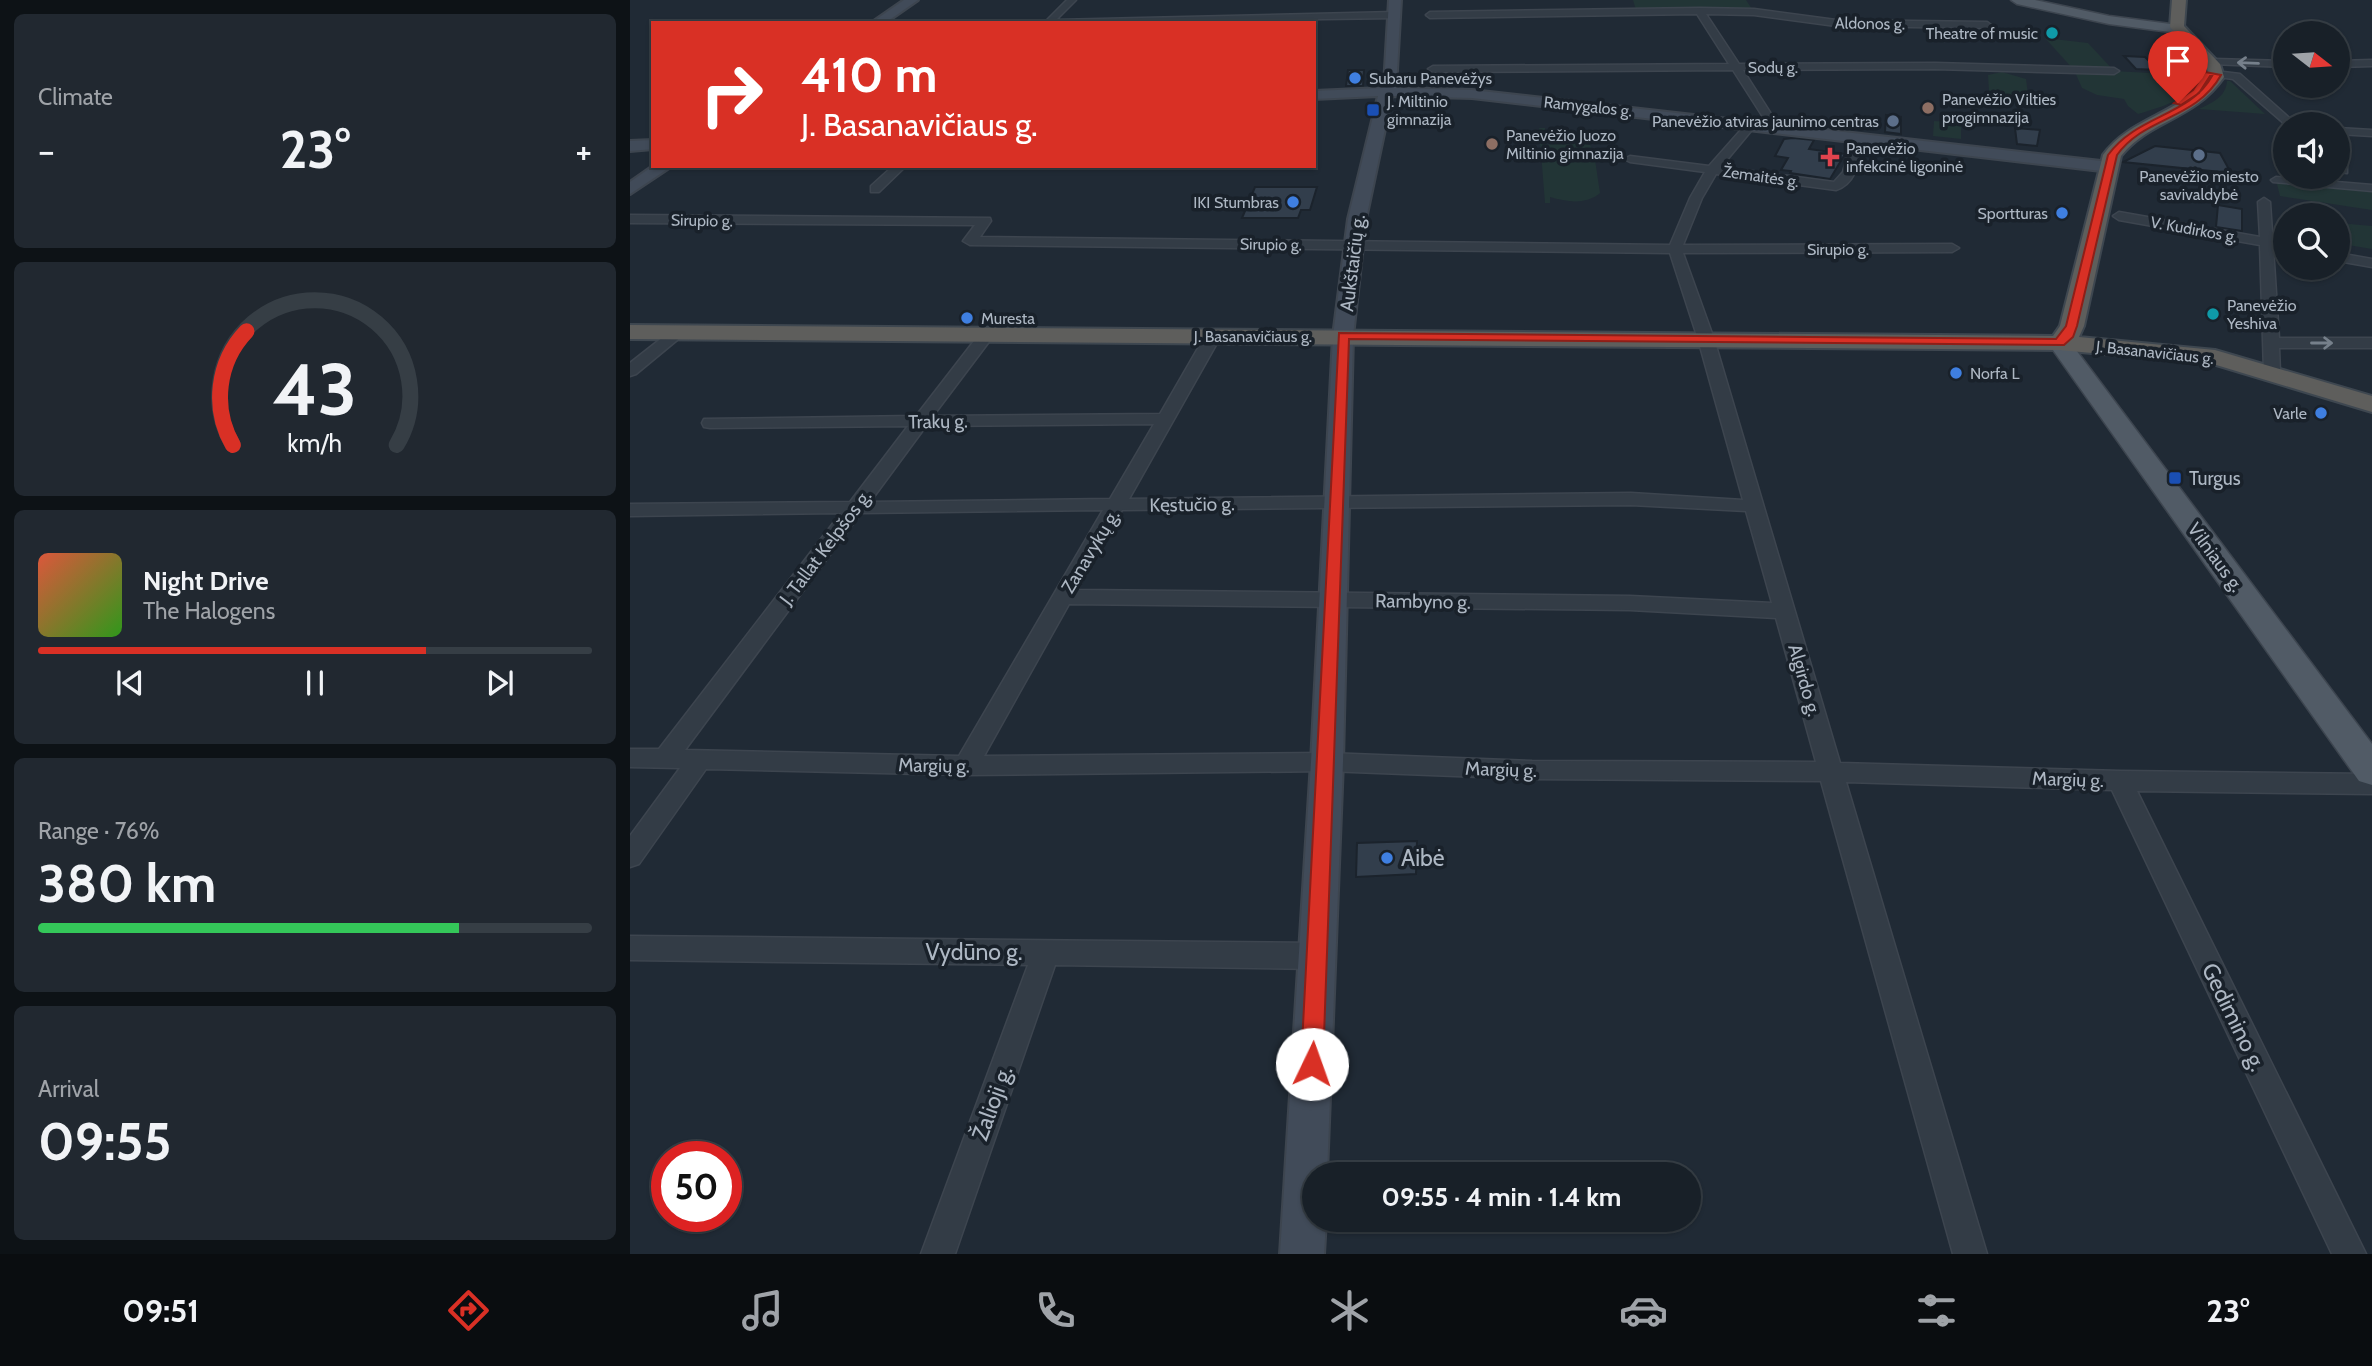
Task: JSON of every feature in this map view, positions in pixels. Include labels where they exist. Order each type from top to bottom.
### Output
[{"type":"highway","points":[[2179,0],[2178,27],[2212,70]]},
{"type":"highway","name":"Vilniaus g.","points":[[2059,343],[2050,330],[2052,313],[2103,166],[2123,141],[2198,100],[2209,89],[2212,70]]},
{"type":"highway","name":"J. Basanavičiaus g.","points":[[630,332],[1706,338],[2059,343],[2192,354],[2272,372],[2372,404]]},
{"type":"main road","points":[[880,21],[912,0]]},
{"type":"main road","points":[[1385,0],[1390,15]]},
{"type":"main road","points":[[1390,15],[1395,0]]},
{"type":"main road","points":[[2017,0],[2128,23],[2178,27]]},
{"type":"main road","name":"Aukštaičių g.","points":[[1302,1254],[1327,762],[1343,336],[1353,245],[1364,182],[1385,92],[1380,86],[1390,15]]},
{"type":"main road","name":"Ramygalos g.","points":[[1316,95],[1385,92],[1472,94],[2103,166]]},
{"type":"main road","points":[[630,146],[651,144]]},
{"type":"main road","points":[[630,189],[661,168]]},
{"type":"main road","name":"Vilniaus g.","points":[[2059,343],[2372,771]]},
{"type":"street","points":[[1050,21],[1072,0]]},
{"type":"street","points":[[1615,1],[1634,5]]},
{"type":"street","points":[[1747,1],[1754,12]]},
{"type":"street","points":[[1430,15],[1634,5]]},
{"type":"street","name":"Aldonos g.","points":[[1634,5],[1700,11],[1754,12],[1836,23],[1987,25]]},
{"type":"street","points":[[1700,11],[1768,117],[1769,127]]},
{"type":"street","points":[[1134,21],[1390,15]]},
{"type":"street","points":[[2352,63],[2372,63]]},
{"type":"street","points":[[2352,63],[2372,78]]},
{"type":"street","points":[[2212,70],[2273,65]]},
{"type":"street","name":"Sodų g.","points":[[1433,69],[1972,66],[2114,71]]},
{"type":"street","points":[[2212,70],[2236,76],[2277,112]]},
{"type":"street","points":[[1675,248],[1696,198],[1713,169],[1751,125]]},
{"type":"street","points":[[2350,132],[2372,133]]},
{"type":"street","name":"Žemaitės g.","points":[[1630,159],[1836,186],[1841,183],[1852,164],[1859,137]]},
{"type":"street","points":[[875,189],[898,168]]},
{"type":"street","points":[[2350,186],[2372,188]]},
{"type":"street","points":[[2264,202],[2272,372]]},
{"type":"street","name":"V. Kudirkos g.","points":[[2119,216],[2273,245]]},
{"type":"street","name":"Sirupio g.","points":[[630,219],[985,221],[970,241],[1952,248]]},
{"type":"street","name":"Algirdo g.","points":[[1675,248],[1706,338],[1970,1254]]},
{"type":"street","points":[[2350,259],[2372,263]]},
{"type":"street","points":[[630,371],[677,332]]},
{"type":"street","name":"J. Tallat Kelpšos g.","points":[[665,759],[986,335]]},
{"type":"street","name":"Zanavykų g.","points":[[966,766],[1213,336]]},
{"type":"street","points":[[2272,343],[2372,343]]},
{"type":"street","name":"Trakų g.","points":[[710,424],[1166,419]]},
{"type":"street","name":"Kęstučio g.","points":[[630,510],[1631,499],[1754,506]]},
{"type":"street","name":"Rambyno g.","points":[[1061,597],[1630,603],[1785,611]]},
{"type":"street","name":"Margių g.","points":[[630,758],[966,766],[1327,762],[1539,771],[1832,772],[2120,781],[2372,784]]},
{"type":"street","points":[[630,856],[699,760]]},
{"type":"street","name":"Gedimino g.","points":[[2120,781],[2349,1254]]},
{"type":"street","name":"Vydūno g.","points":[[630,948],[1318,956]]},
{"type":"street","name":"Žalioji g.","points":[[938,1254],[1046,953]]},
{"type":"shaded area","points":[[1633,0],[1746,0],[1754,12],[1636,10]]},
{"type":"shaded area","points":[[2045,38],[2088,43],[2114,71],[2203,76],[2191,91],[2183,96],[2138,114],[2124,99],[2097,95],[2082,88],[2074,70]]},
{"type":"shaded area","points":[[2002,72],[2026,79],[2028,95],[2009,98],[1989,91],[1988,75]]},
{"type":"shaded area","points":[[2227,81],[2265,114],[2199,109],[2221,95]]},
{"type":"shaded area","points":[[1934,121],[1961,123],[1961,139],[1933,136]]},
{"type":"shaded area","points":[[1539,128],[1545,128],[1547,145],[1568,141],[1590,145],[1594,153],[1600,193],[1589,199],[1576,201],[1550,197],[1550,203],[1545,203]]},
{"type":"shaded area","points":[[2372,188],[2372,210],[2350,207],[2350,203],[2326,203],[2280,196],[2278,189]]},
{"type":"shaded area","points":[[2350,224],[2372,226],[2372,249],[2350,245]]},
{"type":"building","points":[[2124,56],[2145,57],[2158,70],[2136,69]]},
{"type":"building","name":"Subaru Panevėžys","points":[[1348,70],[1364,70],[1363,86],[1346,86]]},
{"type":"building","name":"Panevėžio atviras jaunimo centras","points":[[1886,115],[1901,117],[1901,134],[1885,132]]},
{"type":"building","points":[[2015,128],[2040,130],[2037,146],[2017,144]]},
{"type":"building","name":"Panevėžio infekcinė ligoninė","points":[[1784,139],[1814,140],[1809,149],[1845,154],[1830,179],[1781,170],[1788,158],[1775,156]]},
{"type":"building","name":"Panevėžio miesto savivaldybė","points":[[2155,146],[2220,153],[2231,173],[2123,162]]},
{"type":"building","name":"IKI Stumbras","points":[[1255,187],[1317,187],[1310,210],[1301,210],[1298,218],[1242,218]]},
{"type":"building","points":[[2218,205],[2242,209],[2242,231],[2216,227]]},
{"type":"building","name":"Aibė","points":[[1417,841],[1416,874],[1356,877],[1357,843]]},
{"type":"place","name":"Theatre of music","points":[[2052,33]]},
{"type":"place","name":"Subaru Panevėžys","points":[[1355,78]]},
{"type":"place","name":"Panevėžio Vilties progimnazija","points":[[1928,108]]},
{"type":"place","name":"J. Miltinio gimnazija","points":[[1373,110]]},
{"type":"place","name":"Panevėžio atviras jaunimo centras","points":[[1893,121]]},
{"type":"place","name":"Panevėžio Juozo Miltinio gimnazija","points":[[1492,144]]},
{"type":"place","name":"Panevėžio miesto savivaldybė","points":[[2199,155]]},
{"type":"place","name":"Panevėžio infekcinė ligoninė","points":[[1830,157]]},
{"type":"place","name":"IKI Stumbras","points":[[1293,202]]},
{"type":"place","name":"Sportturas","points":[[2062,213]]},
{"type":"place","name":"Panevėžio Yeshiva","points":[[2213,314]]},
{"type":"place","name":"Muresta","points":[[967,318]]},
{"type":"place","name":"Norfa L","points":[[1956,373]]},
{"type":"place","name":"Varle","points":[[2321,413]]},
{"type":"place","name":"Turgus","points":[[2175,478]]},
{"type":"place","name":"Aibė","points":[[1387,858]]},
{"type":"route","points":[[1312,1064],[1327,762],[1343,336],[2059,343],[2069,334],[2072,326],[2112,155],[2119,145],[2134,133],[2198,100],[2209,89],[2217,75],[2207,74],[2196,91],[2178,103]]}]
